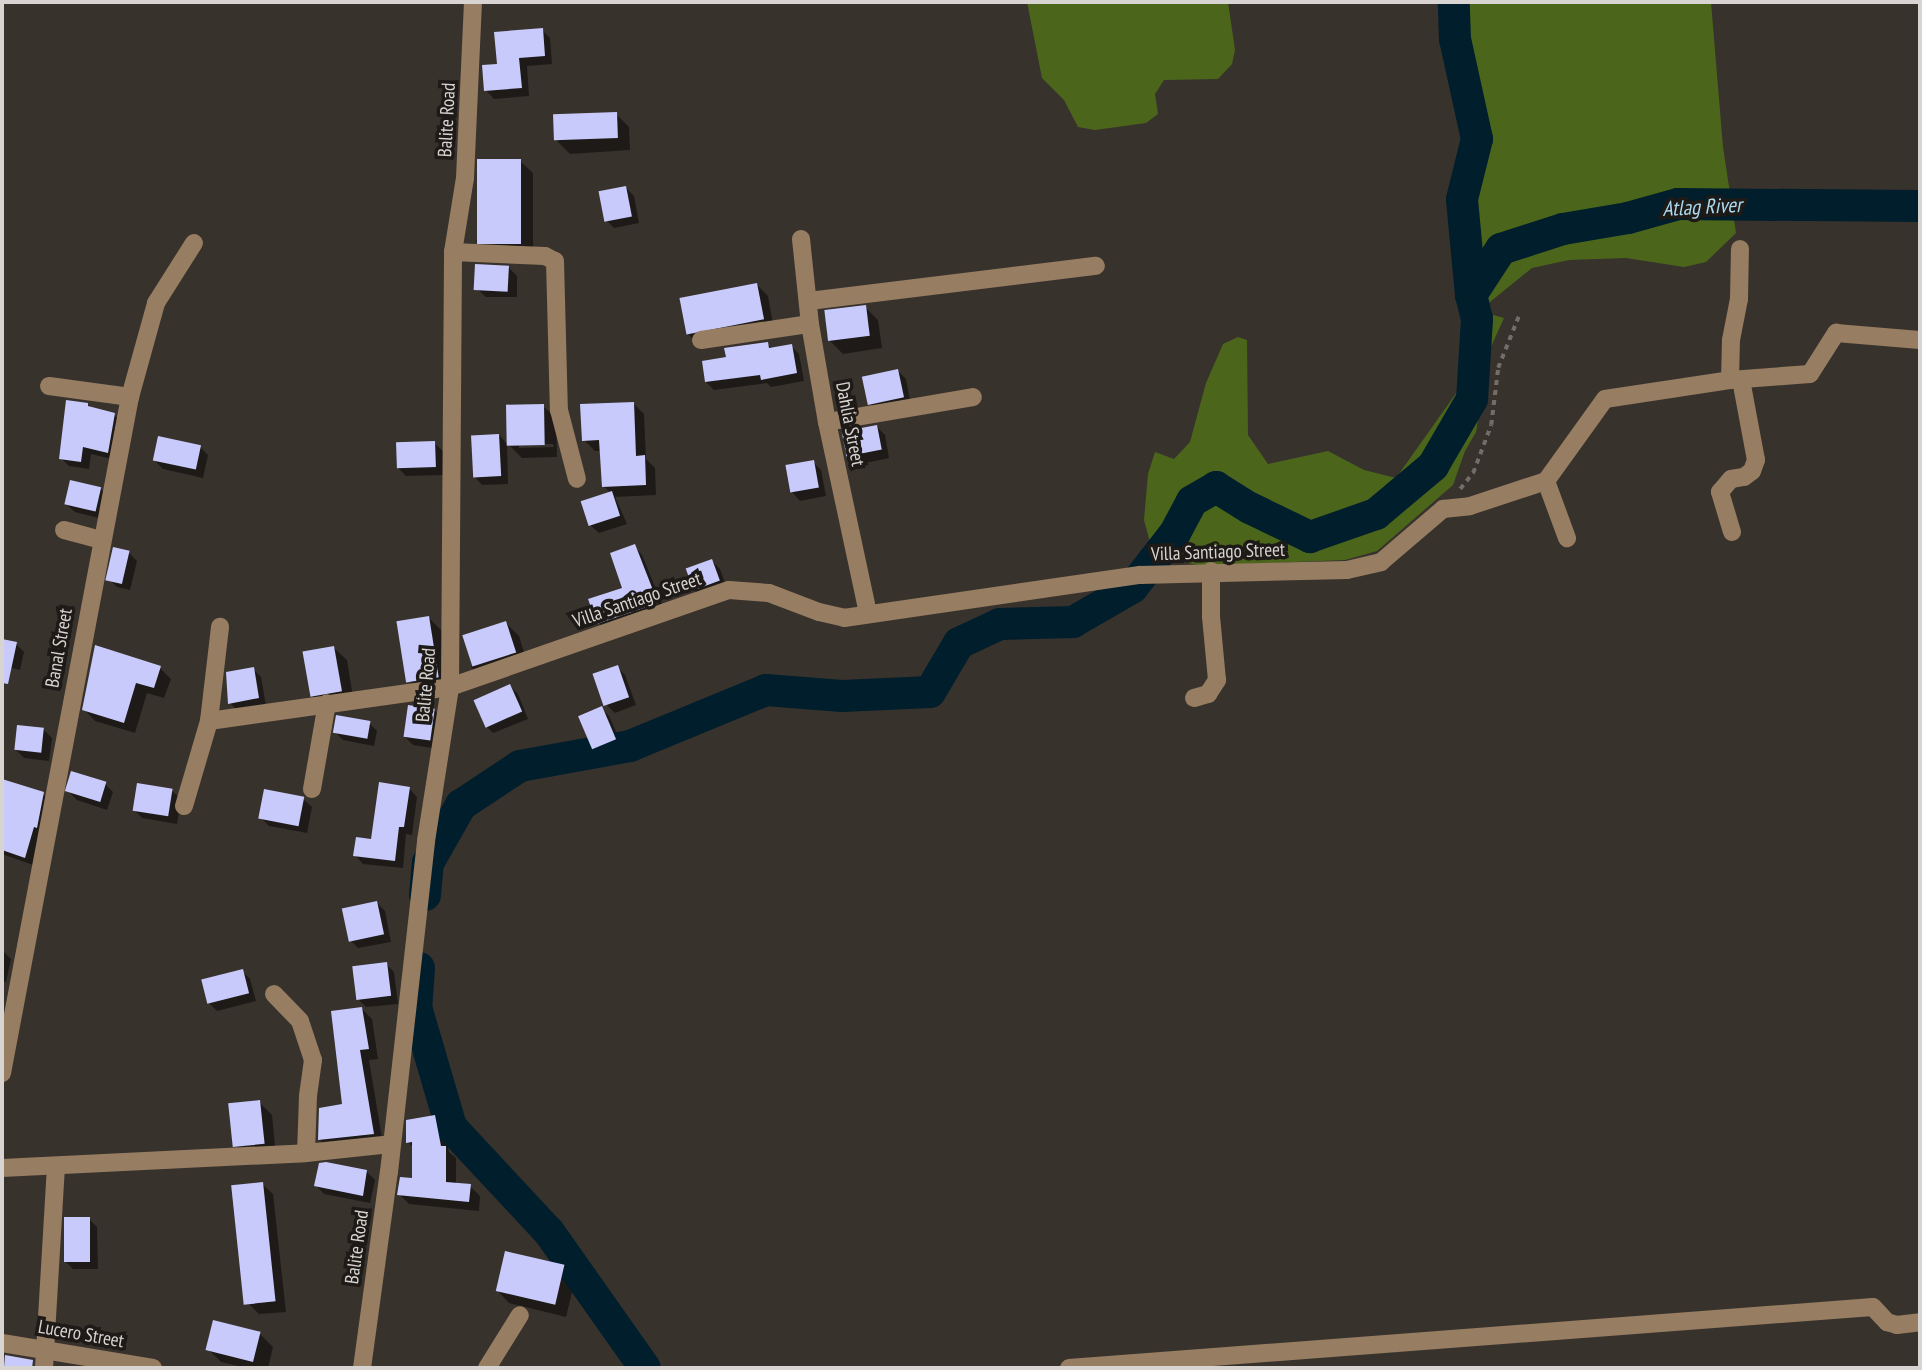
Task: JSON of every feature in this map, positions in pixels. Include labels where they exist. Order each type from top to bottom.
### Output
[{"type":"street","name":"Balite Road","points":[[362,1368],[426,841],[450,687],[453,252],[465,177],[473,2]]},
{"type":"street","name":"Dahlia Street","points":[[801,239],[810,324],[827,422],[868,614]]},
{"type":"street","name":"Banal Street","points":[[2,1073],[130,397],[156,303],[194,243]]},
{"type":"street","points":[[1732,532],[1720,492],[1731,479],[1744,477],[1752,471],[1756,460],[1736,380],[1731,340],[1739,299],[1740,249]]},
{"type":"street","points":[[453,252],[545,256],[555,261],[559,410],[577,480]]},
{"type":"street","points":[[809,301],[1096,266]]},
{"type":"street","points":[[701,340],[810,324]]},
{"type":"street","points":[[1443,509],[1470,506],[1546,481],[1605,399],[1736,380],[1811,374],[1836,333],[1920,340]]},
{"type":"street","points":[[49,386],[130,397]]},
{"type":"street","points":[[827,422],[973,397]]},
{"type":"street","points":[[1546,481],[1567,538]]},
{"type":"street","name":"Villa Santiago Street","points":[[209,721],[450,687],[729,590],[769,593],[819,612],[844,618],[1140,575],[1211,571],[1347,570],[1381,562],[1443,509]]},
{"type":"street","points":[[64,530],[102,540]]},
{"type":"street","points":[[1194,698],[1213,690],[1217,680],[1211,617],[1211,571]]},
{"type":"street","points":[[184,806],[209,721],[219,627]]},
{"type":"street","points":[[312,789],[327,703]]},
{"type":"street","points":[[274,994],[300,1021],[313,1060],[308,1096],[306,1153]]},
{"type":"street","points":[[2,1168],[306,1153],[391,1144]]},
{"type":"street","points":[[44,1368],[56,1167]]},
{"type":"street","points":[[1069,1368],[1873,1307],[1887,1322],[1898,1325],[1920,1322]]},
{"type":"street","points":[[487,1368],[520,1315]]},
{"type":"street","name":"Lucero Street","points":[[2,1343],[153,1368]]},
{"type":"path","points":[[1443,509],[1473,473],[1492,425],[1498,368],[1520,313]]},
{"type":"green space","points":[[1027,2],[1228,2],[1235,50],[1232,64],[1218,79],[1164,80],[1155,94],[1158,114],[1146,123],[1095,130],[1078,127],[1064,100],[1042,78]]},
{"type":"green space","points":[[1449,2],[1711,2],[1723,147],[1736,233],[1706,262],[1684,267],[1626,258],[1569,260],[1532,268],[1485,306],[1465,312],[1451,206],[1464,143]]},
{"type":"green space","points":[[1493,315],[1504,318],[1490,349],[1476,432],[1465,451],[1453,485],[1377,551],[1345,560],[1224,565],[1199,565],[1154,557],[1144,520],[1148,474],[1155,452],[1174,459],[1190,442],[1206,383],[1223,344],[1238,337],[1247,340],[1248,435],[1268,464],[1328,451],[1364,470],[1396,478],[1457,392],[1461,336],[1468,334],[1468,326]]},
{"type":"building","points":[[543,28],[545,56],[519,58],[522,88],[484,91],[482,65],[497,64],[494,32]]},
{"type":"building","points":[[617,112],[618,138],[554,140],[553,114]]},
{"type":"building","points":[[477,159],[521,159],[521,244],[477,244]]},
{"type":"building","points":[[626,186],[632,216],[604,222],[599,191]]},
{"type":"building","points":[[475,264],[509,266],[508,292],[474,290]]},
{"type":"building","points":[[757,283],[764,319],[687,334],[679,298]]},
{"type":"building","points":[[866,305],[870,336],[828,341],[824,310]]},
{"type":"building","points":[[768,342],[769,348],[792,344],[797,373],[761,380],[760,375],[705,382],[702,361],[726,357],[724,348]]},
{"type":"building","points":[[898,369],[904,397],[868,405],[862,377]]},
{"type":"building","points":[[66,400],[88,403],[88,406],[115,413],[108,453],[83,447],[81,462],[59,459]]},
{"type":"building","points":[[634,402],[636,456],[645,455],[646,485],[602,487],[599,440],[582,441],[580,404]]},
{"type":"building","points":[[544,404],[545,445],[507,446],[506,405]]},
{"type":"building","points":[[877,425],[882,450],[846,456],[842,432]]},
{"type":"building","points":[[499,434],[501,476],[473,477],[471,435]]},
{"type":"building","points":[[158,436],[201,445],[196,470],[153,460]]},
{"type":"building","points":[[435,441],[436,467],[397,468],[396,442]]},
{"type":"building","points":[[814,460],[819,488],[790,493],[785,465]]},
{"type":"building","points":[[70,480],[101,487],[96,512],[64,504]]},
{"type":"building","points":[[612,491],[620,516],[589,526],[581,501]]},
{"type":"building","points":[[635,544],[658,603],[597,624],[588,599],[622,588],[610,553]]},
{"type":"building","points":[[113,547],[130,551],[122,584],[105,580]]},
{"type":"building","points":[[712,559],[720,581],[694,590],[686,569]]},
{"type":"building","points":[[429,616],[439,677],[406,682],[396,621]]},
{"type":"building","points":[[506,621],[516,652],[472,667],[462,635]]},
{"type":"building","points":[[2,639],[17,642],[8,684],[2,683]]},
{"type":"building","points":[[95,645],[161,666],[154,688],[136,683],[124,723],[82,710]]},
{"type":"building","points":[[334,646],[342,691],[310,697],[302,652]]},
{"type":"building","points":[[618,665],[629,697],[604,706],[592,674]]},
{"type":"building","points":[[254,667],[259,698],[228,704],[226,672]]},
{"type":"building","points":[[510,684],[522,711],[486,728],[473,700]]},
{"type":"building","points":[[408,705],[435,709],[430,740],[404,737]]},
{"type":"building","points":[[602,706],[616,739],[592,749],[578,716]]},
{"type":"building","points":[[336,715],[370,721],[367,739],[333,733]]},
{"type":"building","points":[[17,725],[44,728],[41,753],[14,750]]},
{"type":"building","points":[[71,771],[106,782],[100,802],[65,791]]},
{"type":"building","points":[[2,779],[44,792],[37,828],[34,827],[25,858],[2,850]]},
{"type":"building","points":[[379,782],[410,787],[404,827],[399,827],[395,861],[353,856],[356,837],[371,839]]},
{"type":"building","points":[[137,783],[173,789],[168,816],[133,811]]},
{"type":"building","points":[[264,789],[304,797],[299,826],[258,818]]},
{"type":"building","points":[[377,901],[384,934],[349,942],[342,908]]},
{"type":"building","points":[[387,962],[391,996],[356,1000],[352,966]]},
{"type":"building","points":[[243,969],[249,993],[207,1004],[201,979]]},
{"type":"building","points":[[362,1007],[369,1049],[360,1050],[374,1134],[318,1140],[319,1108],[342,1104],[331,1011]]},
{"type":"building","points":[[260,1100],[265,1144],[233,1147],[228,1103]]},
{"type":"building","points":[[435,1115],[441,1146],[446,1146],[446,1182],[471,1184],[469,1202],[397,1195],[400,1177],[412,1178],[412,1142],[406,1143],[406,1120]]},
{"type":"building","points":[[319,1163],[367,1170],[363,1196],[314,1186]]},
{"type":"building","points":[[263,1182],[276,1301],[244,1305],[231,1185]]},
{"type":"building","points":[[64,1217],[90,1217],[90,1262],[64,1262]]},
{"type":"building","points":[[505,1251],[564,1265],[555,1305],[496,1291]]},
{"type":"building","points":[[213,1320],[261,1332],[253,1362],[206,1350]]},
{"type":"building","points":[[5,1355],[33,1360],[32,1368],[4,1368]]},
{"type":"waterway","points":[[425,895],[428,863],[461,805],[520,766],[630,746],[766,690],[842,696],[930,692],[959,643],[1000,624],[1073,622],[1132,588],[1175,533],[1192,501],[1216,487],[1250,508],[1310,537],[1376,514],[1433,466],[1472,399],[1477,319],[1471,295],[1462,199],[1477,139],[1455,39],[1454,2]]},
{"type":"waterway","name":"Atlag River","points":[[1471,295],[1501,249],[1563,229],[1628,218],[1678,204],[1920,206]]},
{"type":"waterway","points":[[419,968],[416,1007],[451,1127],[549,1232],[645,1368]]}]
